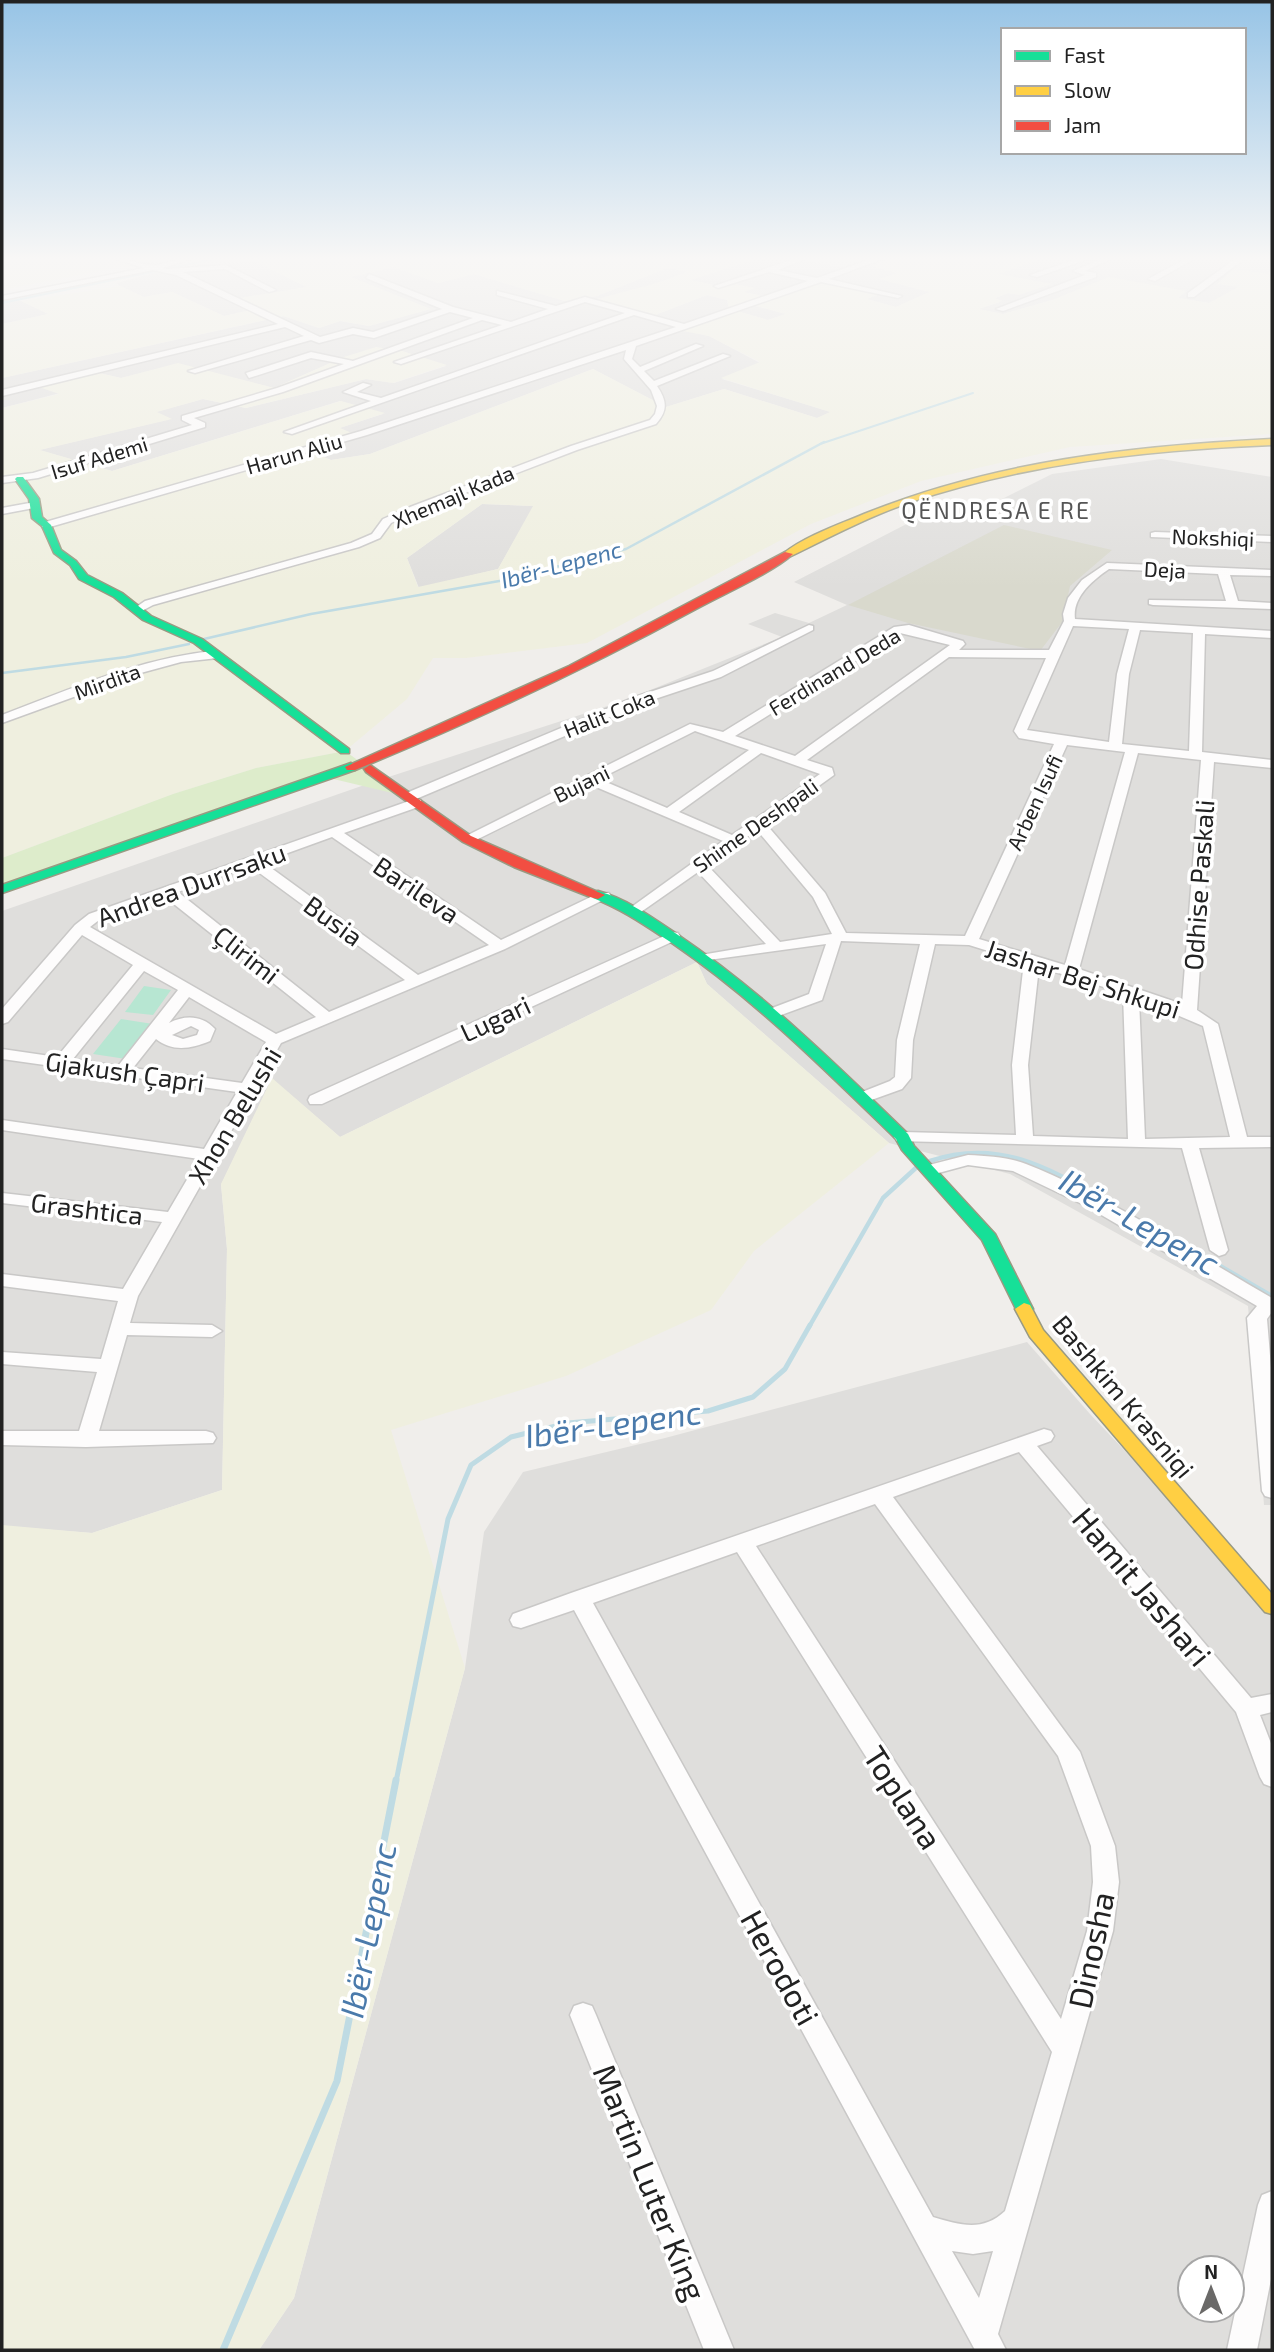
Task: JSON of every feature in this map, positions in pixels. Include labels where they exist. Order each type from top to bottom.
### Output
[{"type":"main road","points":[[2,877],[264,789],[482,703],[599,647],[821,526],[893,496],[974,473],[1073,454],[1187,442],[1272,440]]},
{"type":"main road","points":[[2,889],[275,796],[453,726],[613,652],[817,538],[904,499],[982,477],[1066,460],[1166,448],[1272,440]]},
{"type":"main road","points":[[20,479],[35,505],[37,518],[46,525],[57,551],[73,563],[83,577],[111,591],[147,618],[190,636],[345,751]]},
{"type":"main road","name":"Bashkim Krasniqi","points":[[370,769],[467,839],[634,911],[706,958],[773,1013],[903,1137],[907,1147],[989,1238],[1036,1333],[1270,1602]]},
{"type":"street","points":[[2,393],[103,369]]},
{"type":"street","points":[[191,371],[199,369]]},
{"type":"street","points":[[248,375],[268,369]]},
{"type":"street","points":[[200,425],[185,418],[342,369]]},
{"type":"street","points":[[289,432],[473,369]]},
{"type":"street","name":"Harun Aliu","points":[[46,525],[340,440],[559,369]]},
{"type":"street","points":[[642,369],[639,370],[652,385],[693,369]]},
{"type":"street","points":[[366,385],[348,392],[381,401]]},
{"type":"street","name":"Xhemajl Kada","points":[[138,610],[149,603],[355,545],[376,536],[387,521],[414,509],[574,448],[653,422],[662,409],[662,402],[652,385]]},
{"type":"street","name":"Isuf Ademi","points":[[2,480],[20,479],[288,396],[280,390]]},
{"type":"street","points":[[2,511],[35,505]]},
{"type":"street","name":"Nokshiqi","points":[[1155,535],[1272,539]]},
{"type":"street","name":"Deja","points":[[1070,622],[1070,607],[1080,589],[1107,566],[1272,573]]},
{"type":"street","name":"Deja","points":[[1223,571],[1233,605]]},
{"type":"street","points":[[1153,602],[1272,606]]},
{"type":"street","points":[[1062,741],[1024,735],[1020,731],[1070,622],[1272,634]]},
{"type":"street","points":[[1115,748],[1123,674],[1135,627]]},
{"type":"street","name":"Halit Coka","points":[[413,800],[639,700],[717,674],[808,628]]},
{"type":"street","name":"Ferdinand Deda","points":[[725,737],[898,629],[906,628],[959,644],[798,760]]},
{"type":"street","name":"Odhise Paskali","points":[[1189,1013],[1202,757],[1199,631]]},
{"type":"street","points":[[947,653],[1054,654]]},
{"type":"street","name":"Mirdita","points":[[2,719],[142,668],[180,658],[214,655]]},
{"type":"street","name":"Shime Deshpali","points":[[634,911],[828,773],[822,767],[694,727]]},
{"type":"street","name":"Bujani","points":[[467,839],[694,727]]},
{"type":"street","name":"Arben Isufi","points":[[970,941],[1062,741],[1272,764]]},
{"type":"street","points":[[669,813],[760,748]]},
{"type":"street","points":[[1071,971],[1132,750]]},
{"type":"street","points":[[588,779],[732,841]]},
{"type":"street","name":"Andrea Durrsaku","points":[[2,1019],[80,928],[94,917],[334,832],[413,800]]},
{"type":"street","points":[[758,823],[820,896],[838,938],[816,997],[773,1013]]},
{"type":"street","name":"Barileva","points":[[334,832],[500,946]]},
{"type":"street","name":"Busia","points":[[253,861],[415,980]]},
{"type":"street","points":[[699,865],[777,947]]},
{"type":"street","name":"Çlirimi","points":[[167,891],[327,1018]]},
{"type":"street","name":"Xhon Belushi","points":[[86,1440],[129,1296],[275,1040],[500,946],[604,896]]},
{"type":"street","points":[[80,928],[275,1040]]},
{"type":"street","name":"Lugari","points":[[316,1100],[673,936]]},
{"type":"street","name":"Jashar Bej Shkupi","points":[[706,958],[838,938],[970,941],[1131,990],[1210,1024],[1240,1143]]},
{"type":"street","points":[[863,1098],[901,1082],[905,1040],[929,940]]},
{"type":"street","points":[[1025,1141],[1020,1065],[1032,958]]},
{"type":"street","points":[[62,1062],[141,964]]},
{"type":"street","points":[[123,1070],[160,1032],[186,990]]},
{"type":"street","points":[[1131,990],[1137,1144]]},
{"type":"street","name":"Gjakush Çapri","points":[[2,1054],[248,1089]]},
{"type":"street","points":[[2,1125],[209,1155]]},
{"type":"street","points":[[903,1137],[1137,1144],[1272,1142]]},
{"type":"street","points":[[1188,1144],[1219,1250]]},
{"type":"street","points":[[925,1164],[968,1160],[1000,1162],[1019,1167],[1092,1202],[1270,1305],[1258,1318],[1272,1491]]},
{"type":"street","name":"Grashtica","points":[[2,1198],[173,1218]]},
{"type":"street","points":[[2,1280],[129,1296]]},
{"type":"street","points":[[119,1329],[212,1331]]},
{"type":"street","points":[[2,1358],[109,1366]]},
{"type":"street","points":[[521,1620],[1044,1436]]},
{"type":"street","points":[[2,1438],[206,1438]]},
{"type":"street","name":"Hamit Jashari","points":[[1023,1443],[1246,1707],[1272,1777]]},
{"type":"street","name":"Dinosha","points":[[879,1494],[1068,1752],[1090,1805],[1103,1846],[1106,1882],[1100,1931],[1018,2218],[987,2343]]},
{"type":"street","name":"Toplana","points":[[742,1542],[1067,2052]]},
{"type":"street","name":"Herodoti","points":[[579,1599],[987,2343]]},
{"type":"street","points":[[1246,1707],[1272,1703]]},
{"type":"street","name":"Martin Luter King","points":[[583,2015],[719,2350]]},
{"type":"street","points":[[1242,2350],[1272,2205]]},
{"type":"street","points":[[925,2228],[961,2238],[989,2240],[1004,2234],[1018,2218]]},
{"type":"shaded area","points":[[44,369],[159,369],[121,378],[99,373],[41,387],[60,393],[2,408],[2,378]]},
{"type":"shaded area","points":[[197,369],[317,369],[274,388]]},
{"type":"shaded area","points":[[438,369],[746,369],[722,379],[831,412],[817,418],[724,389],[666,407],[593,369],[370,454],[331,460],[300,448],[350,433],[339,428],[383,414],[340,401],[112,471],[39,450],[170,419],[155,412],[203,399],[246,408],[366,379],[394,383]]},
{"type":"shaded area","points":[[1161,459],[1272,477],[1272,1505],[1264,1505],[1248,1306],[1010,1174],[889,1143],[707,984],[697,962],[340,1137],[272,1079],[221,1185],[227,1249],[222,1490],[92,1533],[2,1526],[2,911],[373,782],[623,701],[782,637],[748,624],[775,613],[809,623],[847,605],[794,582],[924,515],[970,515],[1052,474]]},
{"type":"shaded area","points":[[482,504],[534,506],[498,569],[419,588],[407,558]]},
{"type":"shaded area","points":[[1004,525],[1112,550],[1070,586],[1063,621],[1040,651],[908,623],[848,605]]},
{"type":"shaded area","points":[[1027,1342],[1090,1414],[1272,1606],[1272,2350],[259,2350],[294,2298],[465,1668],[484,1532],[523,1472],[665,1438]]},
{"type":"green space","points":[[2,369],[44,369],[2,378]]},
{"type":"green space","points":[[156,369],[200,369],[274,388],[317,369],[436,369],[393,383],[366,379],[246,408],[203,399],[157,412],[172,419],[40,450],[112,471],[341,401],[385,413],[340,428],[352,433],[301,448],[331,460],[370,454],[593,369],[666,407],[724,389],[817,418],[830,412],[721,378],[744,369],[1272,369],[1272,434],[1070,447],[921,481],[811,524],[587,643],[466,658],[433,658],[407,699],[345,751],[256,768],[173,794],[2,858],[2,408],[59,394],[39,387],[99,373],[121,378]],"holes":[[[482,504],[533,506],[498,569],[418,587],[407,558]]]},
{"type":"green space","points":[[345,751],[409,797],[325,777],[2,889],[2,858],[173,794],[256,768]]},
{"type":"green space","points":[[697,962],[707,984],[889,1143],[754,1251],[711,1310],[566,1376],[391,1430],[465,1668],[294,2298],[259,2350],[2,2350],[2,1525],[92,1533],[222,1490],[227,1249],[221,1184],[272,1078],[340,1137]]},
{"type":"green space","points":[[144,986],[171,990],[153,1015],[125,1012]]},
{"type":"green space","points":[[121,1019],[153,1024],[126,1059],[93,1054]]},
{"type":"waterway","name":"Ibër-Lepenc","points":[[821,444],[973,393]]},
{"type":"waterway","name":"Ibër-Lepenc","points":[[204,639],[311,614],[505,580],[626,549],[821,444]]},
{"type":"waterway","name":"Ibër-Lepenc","points":[[2,673],[126,657],[189,644]]},
{"type":"waterway","name":"Ibër-Lepenc","points":[[930,1161],[980,1153],[1003,1155],[1047,1169],[1113,1205]]},
{"type":"waterway","name":"Ibër-Lepenc","points":[[809,1327],[883,1198],[918,1166]]},
{"type":"waterway","name":"Ibër-Lepenc","points":[[1170,1237],[1272,1296]]},
{"type":"waterway","name":"Ibër-Lepenc","points":[[396,1782],[448,1519],[471,1465],[511,1437],[568,1423],[708,1411],[753,1397],[785,1369],[810,1325]]},
{"type":"waterway","name":"Ibër-Lepenc","points":[[223,2350],[337,2081],[396,1780]]},
{"type":"traffic: fast","points":[[20,479],[34,499],[37,518],[46,525],[57,551],[73,563],[83,577],[118,595],[147,618],[198,641],[345,751]]},
{"type":"traffic: fast","points":[[2,889],[351,767]]},
{"type":"traffic: fast","points":[[598,895],[647,921],[728,977],[788,1028],[903,1137],[907,1147],[989,1238],[1024,1309]]},
{"type":"traffic: slow","points":[[788,554],[845,525],[903,502],[962,483],[1023,468],[1146,450],[1272,442]]},
{"type":"traffic: slow","points":[[1024,1309],[1036,1333],[1272,1607]]},
{"type":"traffic: jam","points":[[351,767],[519,695],[681,613],[788,554]]},
{"type":"traffic: jam","points":[[370,769],[467,839],[519,864],[598,895]]},
{"type":"district","name":"QËNDRESA E RE","points":[[996,510]]}]
